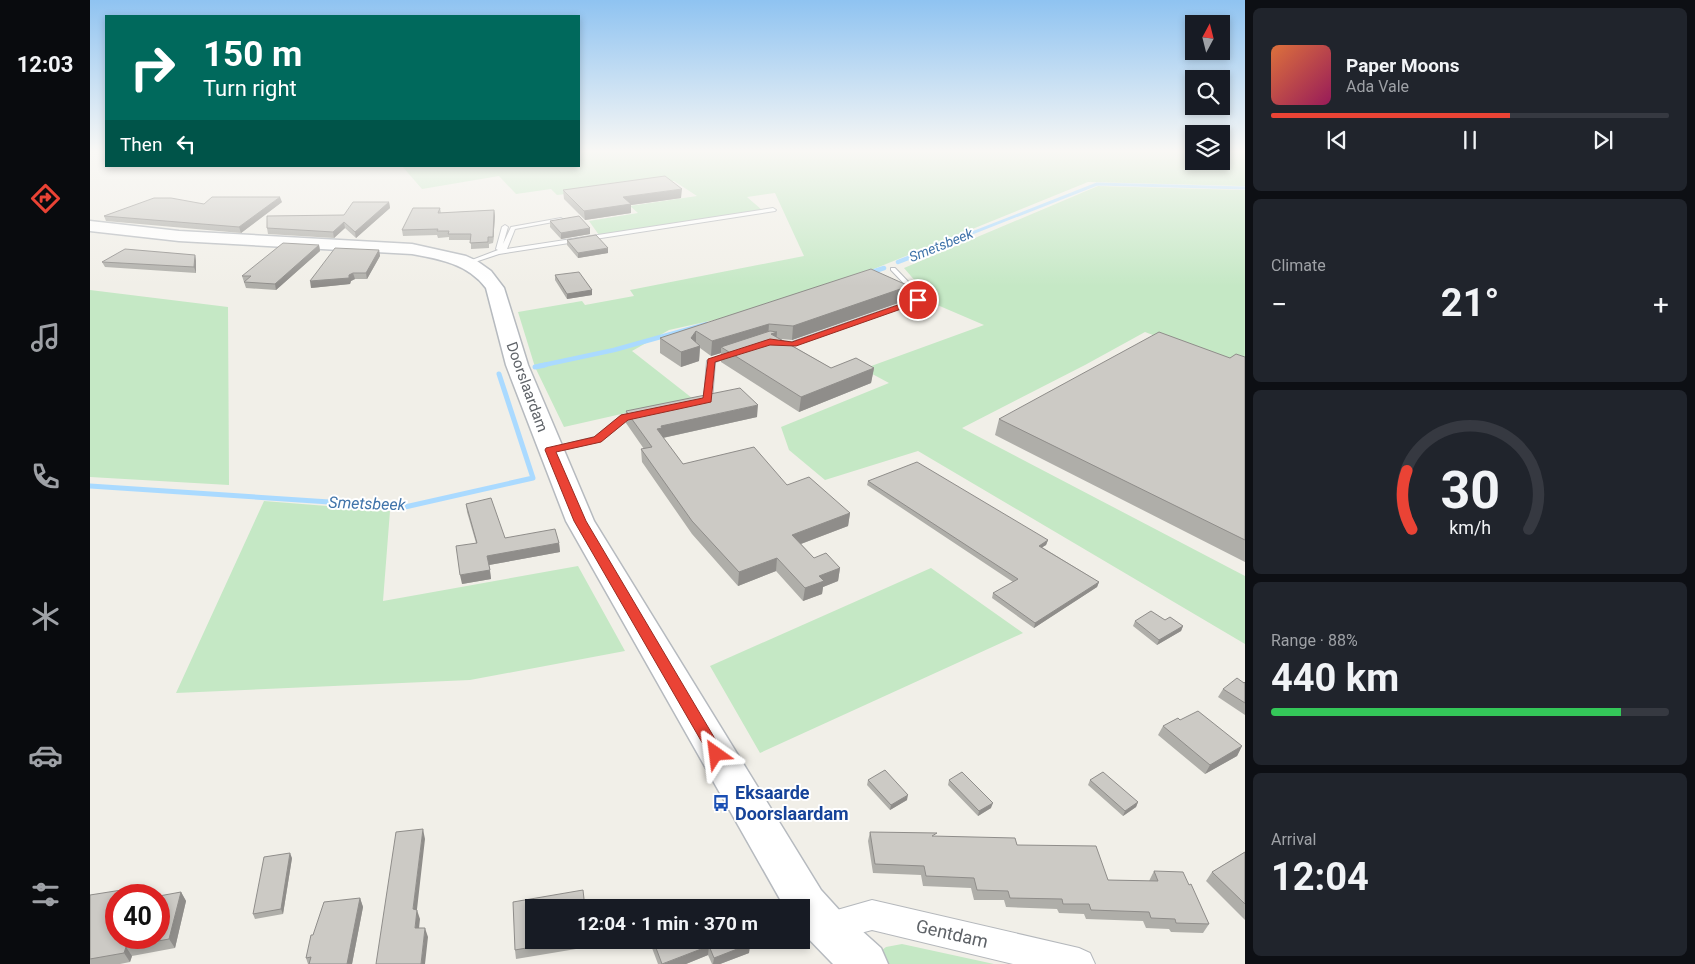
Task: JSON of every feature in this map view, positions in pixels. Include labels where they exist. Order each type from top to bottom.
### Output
[{"type":"street","name":"Doorslaardam","points":[[90,226],[172,236],[407,249],[446,256],[467,263],[490,279],[495,288],[517,365],[580,521],[607,570],[806,904],[826,927],[864,964]]},
{"type":"street","name":"Gentdam","points":[[826,927],[872,915],[1078,964]]},
{"type":"lane","points":[[467,263],[501,252],[772,210]]},
{"type":"lane","points":[[501,252],[513,228],[572,218]]},
{"type":"lane","points":[[501,252],[505,227]]},
{"type":"lane","points":[[770,342],[793,344],[918,300],[918,295],[893,269]]},
{"type":"lane","points":[[690,404],[708,400],[711,361],[736,353]]},
{"type":"lane","points":[[550,450],[598,439],[625,417],[643,414]]},
{"type":"green space","points":[[697,196],[754,196],[747,197],[762,210],[599,235],[589,221],[638,213],[630,206]]},
{"type":"green space","points":[[776,196],[1054,196],[859,275],[741,314],[669,330],[632,351],[692,398],[564,427],[535,367],[518,312],[582,301],[585,305],[634,296],[630,290],[804,256]]},
{"type":"green space","points":[[1074,196],[1245,196],[1245,370],[1145,332],[962,428],[1245,576],[1245,644],[918,451],[825,480],[789,450],[781,427],[889,383],[863,369],[984,325],[935,304],[904,268]]},
{"type":"green space","points":[[90,290],[228,307],[229,485],[90,477]]},
{"type":"green space","points":[[264,501],[390,511],[383,601],[578,566],[625,651],[470,680],[176,693]]},
{"type":"green space","points":[[931,568],[1023,633],[760,753],[710,666]]},
{"type":"green space","points":[[902,944],[994,964],[889,964],[877,954],[886,947]]},
{"type":"building","points":[[569,196],[630,196],[623,197],[631,204],[584,211]]},
{"type":"building","points":[[212,197],[280,197],[239,227],[104,216],[154,198],[171,198],[204,204]]},
{"type":"building","points":[[353,202],[389,202],[355,232],[344,222],[333,232],[267,228],[267,216],[344,215]]},
{"type":"building","points":[[413,208],[440,208],[438,213],[494,210],[493,237],[488,237],[488,242],[470,243],[471,234],[448,234],[449,231],[437,231],[438,229],[402,230]]},
{"type":"building","points":[[579,216],[590,228],[561,233],[550,221]]},
{"type":"building","points":[[596,235],[608,248],[578,253],[567,240]]},
{"type":"building","points":[[283,243],[319,245],[275,284],[244,282],[251,276],[242,276]]},
{"type":"building","points":[[335,248],[379,250],[366,273],[353,273],[349,275],[349,278],[310,281]]},
{"type":"building","points":[[125,249],[195,255],[194,267],[102,262]]},
{"type":"building","points":[[871,269],[909,286],[793,326],[769,324],[712,341],[696,331],[691,338],[700,346],[681,352],[660,338]]},
{"type":"building","points":[[579,272],[592,290],[567,294],[555,275]]},
{"type":"building","points":[[770,331],[777,332],[771,334],[831,368],[856,358],[874,368],[801,397],[721,347]]},
{"type":"building","points":[[1159,332],[1230,358],[1236,354],[1245,357],[1245,540],[999,419]]},
{"type":"building","points":[[740,388],[758,405],[661,426],[662,428],[657,429],[683,464],[754,447],[787,485],[809,477],[850,513],[792,535],[814,558],[826,553],[840,568],[819,576],[824,581],[805,588],[777,558],[739,572],[692,521],[641,449],[652,447],[626,411]]},
{"type":"building","points":[[917,462],[1048,540],[1039,546],[1099,582],[1035,623],[993,593],[1018,579],[868,481]]},
{"type":"building","points":[[491,498],[505,538],[555,529],[559,543],[487,556],[490,570],[460,575],[456,546],[477,543],[466,504]]},
{"type":"building","points":[[1151,611],[1165,620],[1170,617],[1183,626],[1159,640],[1135,621]]},
{"type":"building","points":[[1237,678],[1245,682],[1245,703],[1223,689]]},
{"type":"building","points":[[1198,711],[1242,746],[1210,765],[1163,726]]},
{"type":"building","points":[[885,770],[908,795],[891,805],[868,780]]},
{"type":"building","points":[[962,772],[993,803],[979,811],[949,780]]},
{"type":"building","points":[[1103,772],[1138,802],[1125,811],[1090,780]]},
{"type":"building","points":[[423,829],[413,909],[417,910],[415,928],[425,928],[421,964],[376,964],[396,832]]},
{"type":"building","points":[[870,832],[937,833],[932,836],[1015,838],[1017,845],[1096,846],[1108,880],[1158,881],[1154,871],[1183,872],[1189,885],[1191,884],[1209,924],[1176,923],[1175,919],[1151,918],[1149,912],[1091,910],[1089,904],[1063,904],[1062,899],[1010,898],[1008,891],[977,890],[974,878],[926,876],[924,866],[875,864]]},
{"type":"building","points":[[1245,852],[1245,904],[1212,872]]},
{"type":"building","points":[[290,853],[281,909],[253,914],[264,857]]},
{"type":"building","points":[[583,890],[584,899],[530,899]]},
{"type":"building","points":[[181,892],[170,935],[170,894]]},
{"type":"building","points":[[105,893],[105,949],[125,949],[124,953],[90,959],[90,895]]},
{"type":"building","points":[[360,898],[347,964],[309,964],[311,957],[306,958],[311,935],[313,935],[324,902]]},
{"type":"building","points":[[525,900],[525,948],[515,950],[513,902]]},
{"type":"building","points":[[656,949],[701,949],[662,964]]},
{"type":"building","points":[[710,949],[737,949],[714,958]]},
{"type":"waterway","name":"Smetsbeek","points":[[939,246],[1066,196]]},
{"type":"waterway","name":"Smetsbeek","points":[[898,262],[942,245]]},
{"type":"waterway","name":"Smetsbeek","points":[[869,273],[884,268]]},
{"type":"waterway","name":"Smetsbeek","points":[[539,366],[614,350],[707,324]]},
{"type":"waterway","name":"Smetsbeek","points":[[535,367],[545,365]]},
{"type":"waterway","name":"Smetsbeek","points":[[90,486],[405,507],[533,478],[499,374]]},
{"type":"place","name":"Eksaarde Doorslaardam","points":[[721,803]]},
{"type":"route","points":[[716,754],[580,521],[550,450],[598,439],[625,417],[708,400],[711,361],[770,342],[793,344],[918,300]]}]
